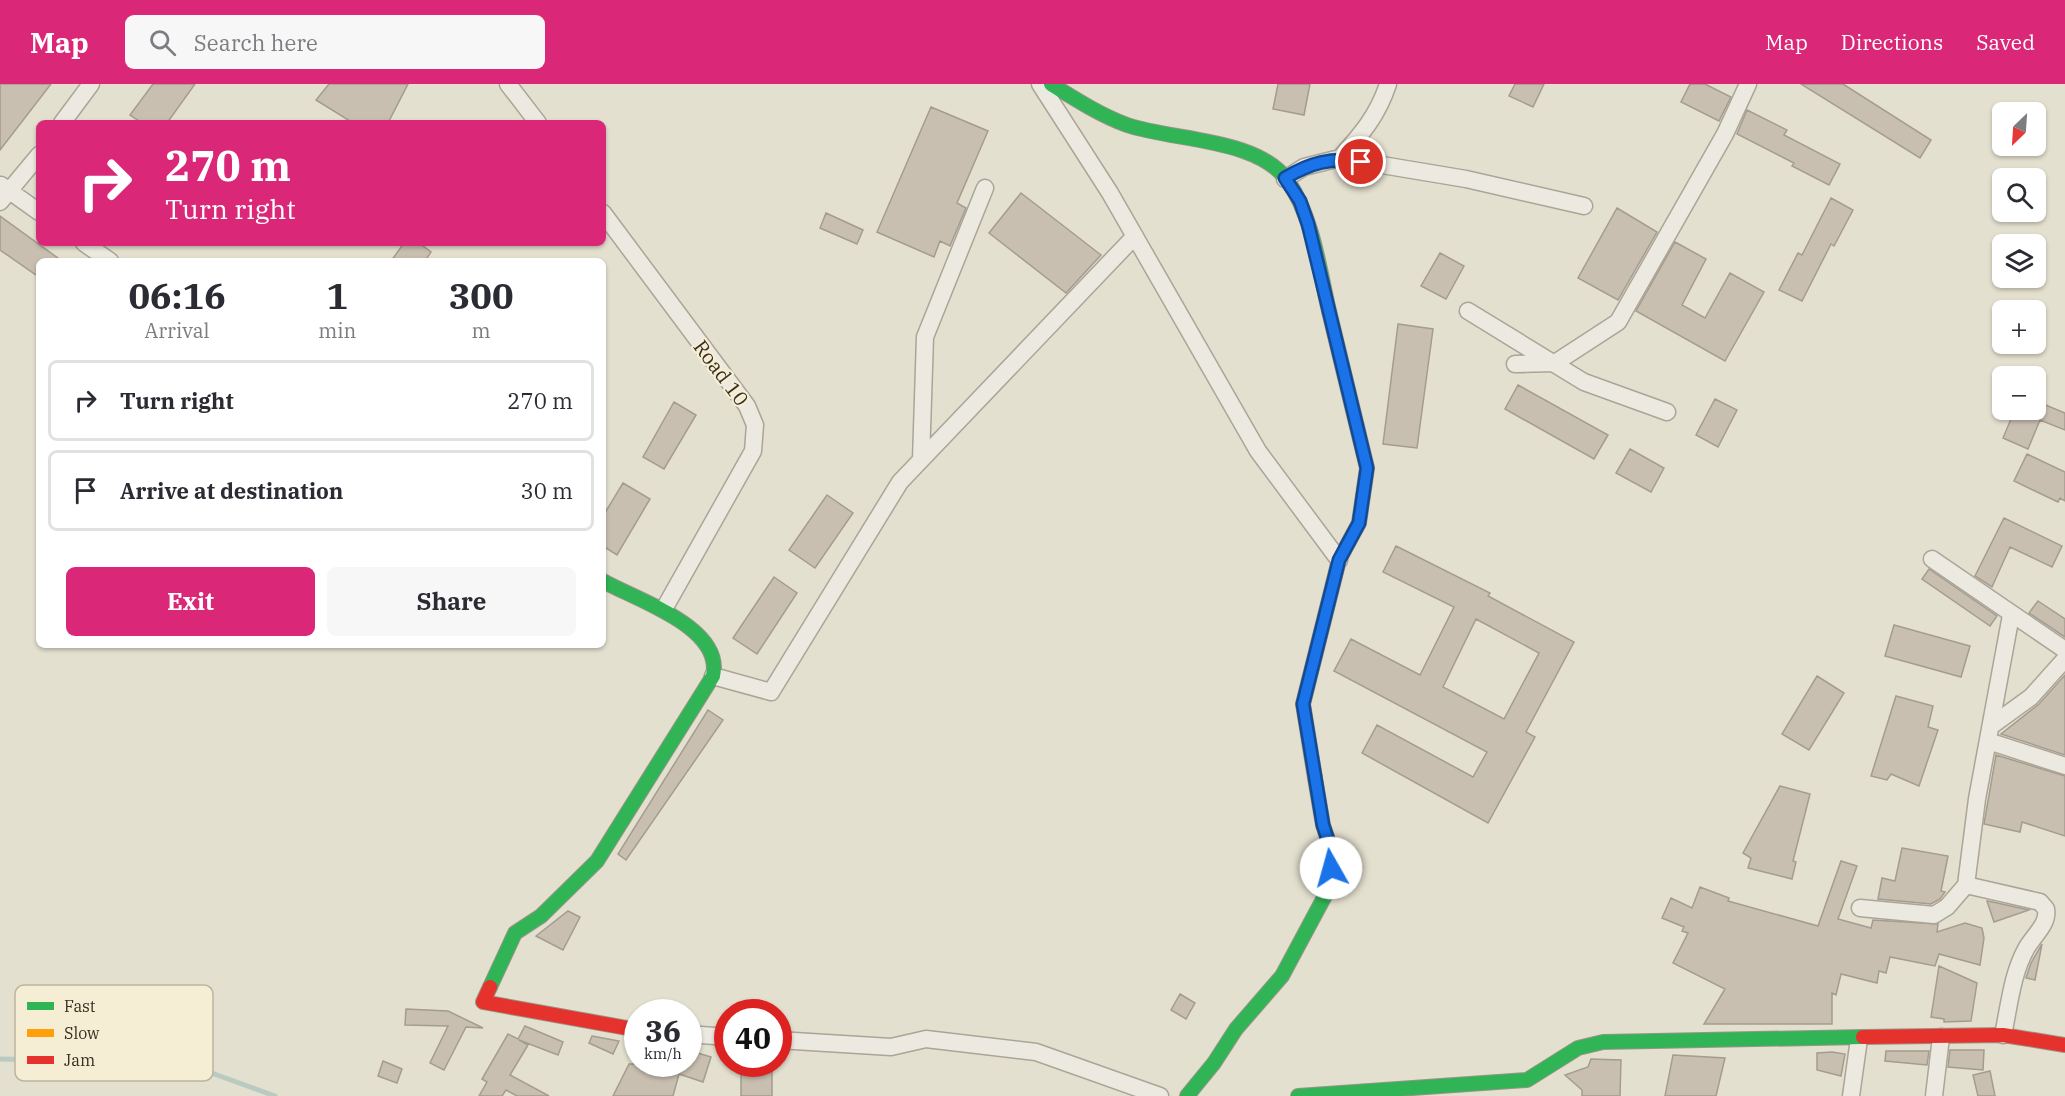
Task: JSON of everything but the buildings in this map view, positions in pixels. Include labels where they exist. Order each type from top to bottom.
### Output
[{"type":"street","points":[[64,120],[91,84]]},
{"type":"street","points":[[508,84],[536,120]]},
{"type":"street","points":[[1040,84],[1135,236],[1258,450],[1339,560]]},
{"type":"street","points":[[1051,84],[1093,110],[1130,125],[1222,147],[1267,161],[1285,178],[1300,201],[1308,224],[1367,468],[1359,523],[1339,560],[1303,704],[1323,825],[1331,849],[1327,892],[1282,976],[1236,1029],[1214,1063],[1187,1096]]},
{"type":"street","points":[[1340,158],[1370,125],[1388,84]]},
{"type":"street","points":[[1515,364],[1555,363],[1612,326],[1624,315],[1725,134],[1748,84]]},
{"type":"street","points":[[36,158],[3,192],[36,210]]},
{"type":"street","points":[[1285,178],[1304,166],[1340,158],[1466,179],[1584,206]]},
{"type":"street","points":[[921,460],[925,337],[985,188]]},
{"type":"street","name":"Road 10","points":[[606,217],[747,406],[755,425],[753,451],[664,609]]},
{"type":"street","points":[[713,676],[771,692],[900,482],[1135,236]]},
{"type":"street","points":[[88,246],[106,258]]},
{"type":"street","points":[[1468,311],[1595,387],[1667,412]]},
{"type":"street","points":[[1932,559],[2065,650]]},
{"type":"street","points":[[606,583],[664,609],[709,646],[716,663],[713,676],[597,861],[541,916],[515,933],[483,1002],[624,1027]]},
{"type":"street","points":[[1860,908],[1934,915],[1947,907],[1966,885],[1989,734],[2011,615]]},
{"type":"street","points":[[1989,734],[2031,697],[2065,659]]},
{"type":"street","points":[[1989,734],[2065,766]]},
{"type":"street","points":[[1966,885],[2040,902],[2046,909],[2047,918],[2025,951],[2018,969],[2003,1035]]},
{"type":"street","points":[[1298,1096],[1400,1093],[1527,1080],[1536,1077],[1569,1051],[1596,1043],[2003,1035],[2065,1045]]},
{"type":"street","points":[[1934,1096],[1941,1037]]},
{"type":"street","points":[[792,1041],[891,1047],[926,1039],[1036,1052],[1160,1096]]},
{"type":"street","points":[[1851,1096],[1859,1039]]},
{"type":"waterway","points":[[0,1059],[15,1059]]},
{"type":"waterway","points":[[213,1074],[275,1096]]},
{"type":"traffic: fast","points":[[1051,84],[1097,112],[1127,125],[1236,149],[1257,156],[1274,167],[1288,181],[1304,211],[1329,311]]},
{"type":"traffic: fast","points":[[490,987],[515,933],[541,916],[597,861],[713,676],[713,659],[705,643],[692,629],[655,606],[606,582]]},
{"type":"traffic: fast","points":[[1187,1096],[1214,1063],[1236,1029],[1282,976],[1327,892],[1331,849],[1323,825],[1315,778]]},
{"type":"traffic: fast","points":[[1298,1096],[1527,1080],[1578,1048],[1603,1042],[1863,1037]]},
{"type":"traffic: slow","points":[[1315,778],[1303,704],[1339,560],[1359,523],[1367,468],[1329,311]]},
{"type":"traffic: jam","points":[[490,987],[483,1002],[624,1027]]},
{"type":"traffic: jam","points":[[1863,1037],[2003,1035],[2065,1045]]},
{"type":"route","points":[[1331,868],[1331,849],[1323,825],[1303,704],[1339,560],[1359,523],[1367,468],[1308,224],[1300,201],[1285,178],[1304,166],[1317,162],[1340,158],[1361,162]]}]
